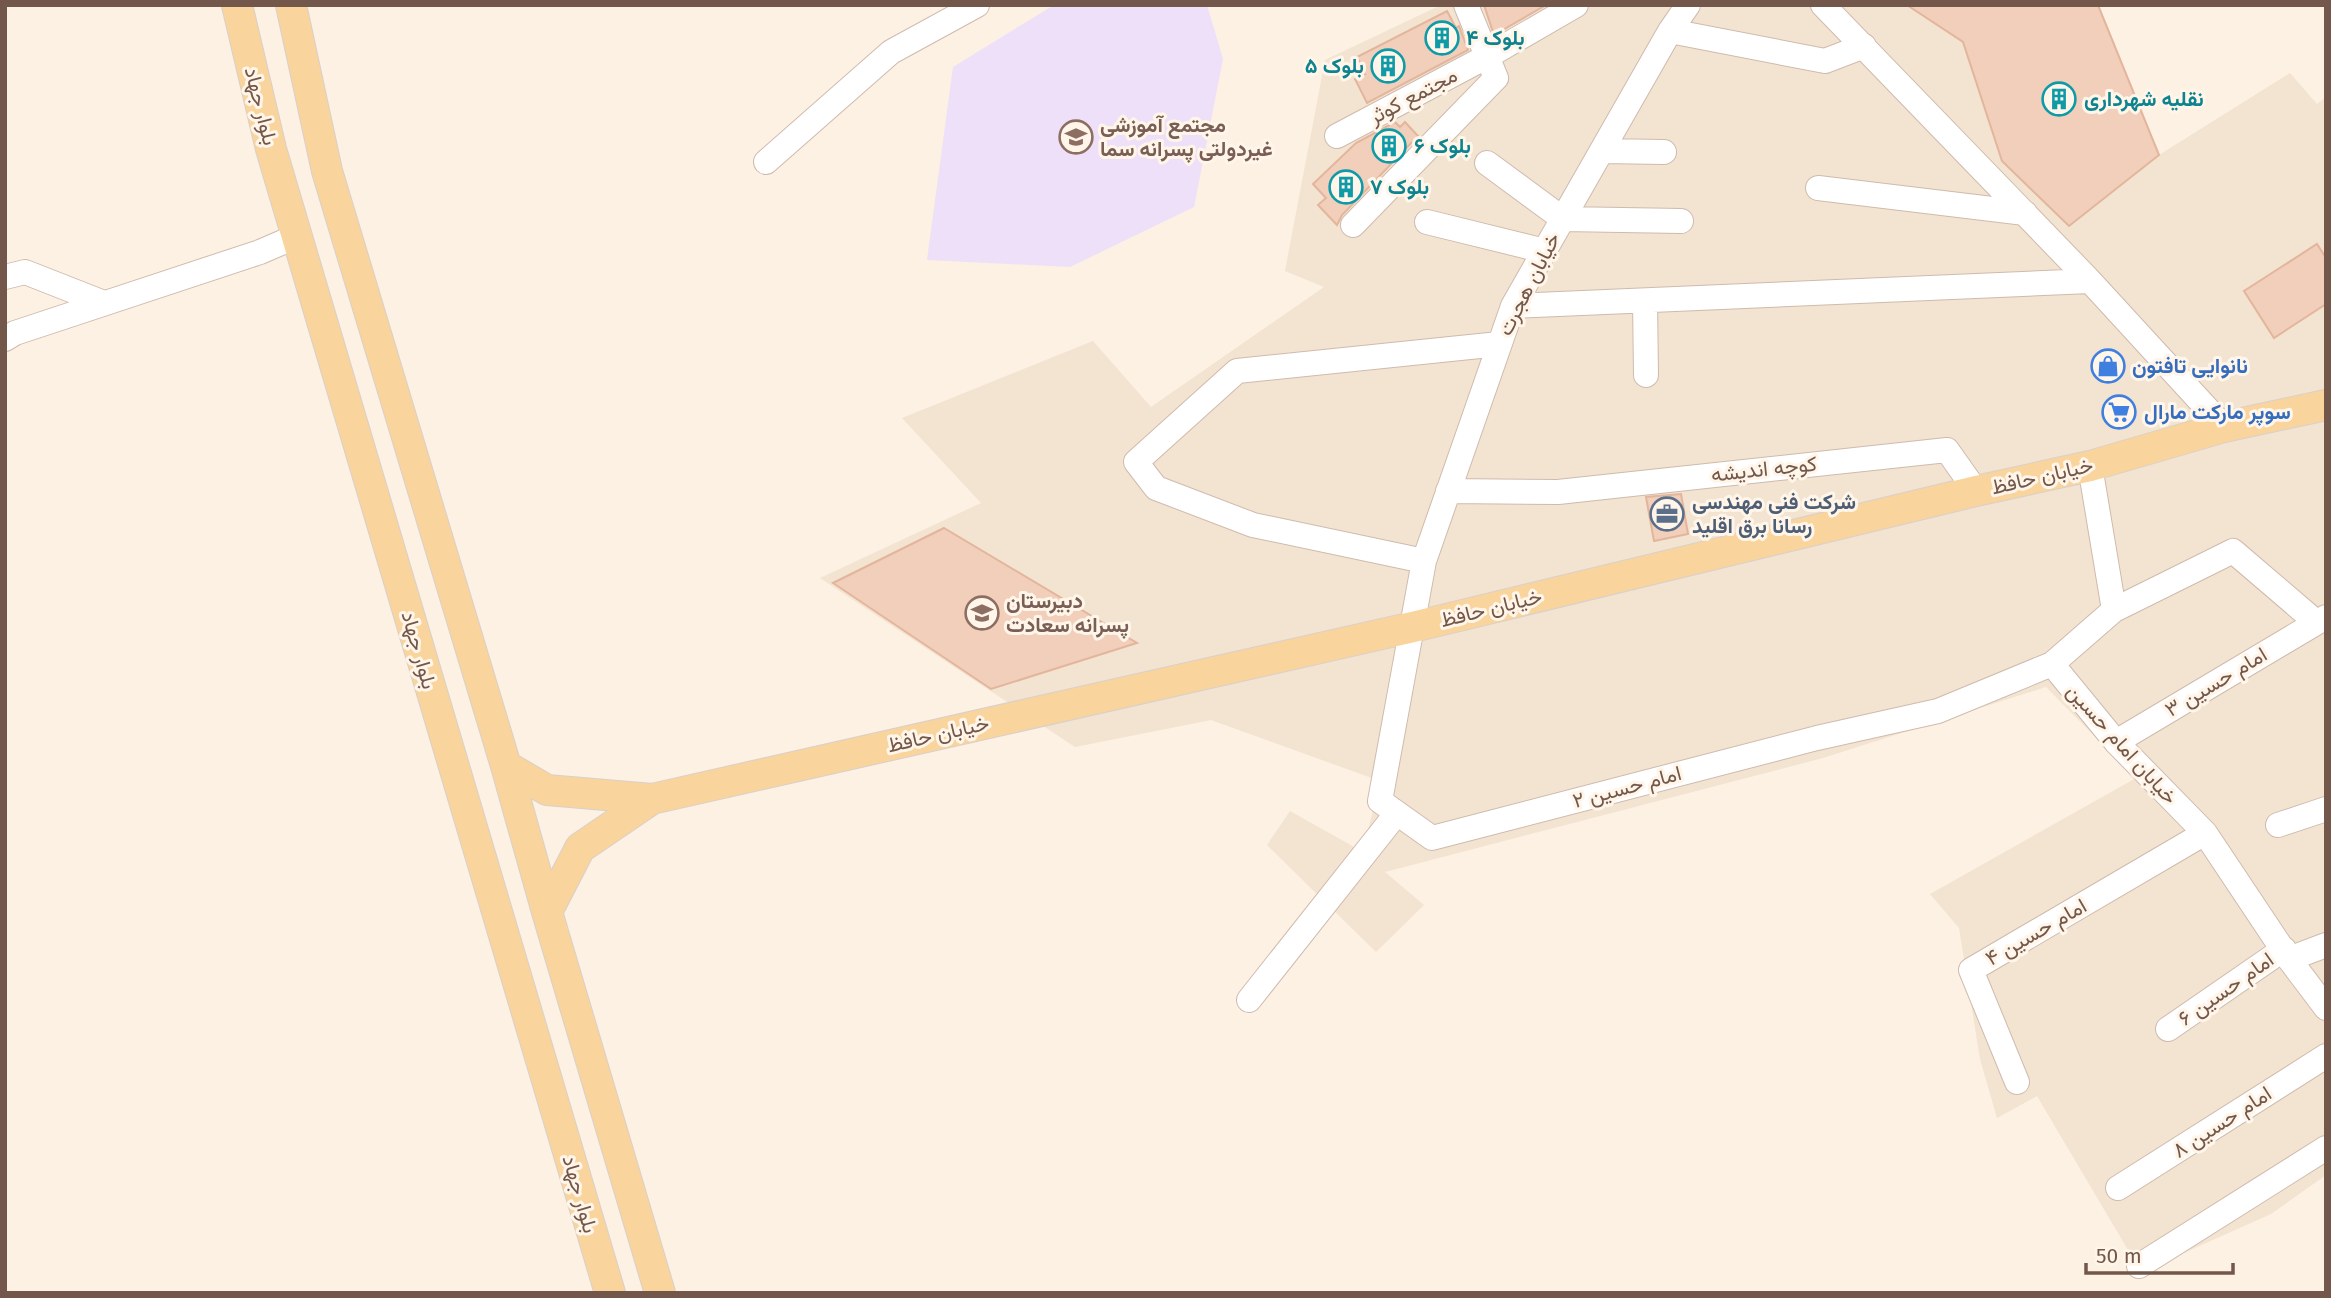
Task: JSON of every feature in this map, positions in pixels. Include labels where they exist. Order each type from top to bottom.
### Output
[{"type":"main road","name":"بلوار جهاد","points":[[237,5],[271,149],[610,1293]]},
{"type":"main road","points":[[290,5],[327,171],[506,766],[660,1293]]},
{"type":"main road","name":"خیابان حافظ","points":[[652,799],[1413,626],[2091,466],[2224,427],[2326,405]]},
{"type":"main road","points":[[506,766],[547,790],[652,799]]},
{"type":"main road","points":[[547,912],[580,848],[652,799]]},
{"type":"street","points":[[766,162],[891,52],[977,5]]},
{"type":"street","name":"مجتمع کوثر","points":[[1353,225],[1496,78],[1466,5]]},
{"type":"street","name":"مجتمع کوثر","points":[[1338,136],[1488,56],[1576,5]]},
{"type":"street","name":"خیابان هجرت","points":[[1413,626],[1424,561],[1513,306],[1670,31],[1688,5]]},
{"type":"street","points":[[1823,5],[2090,281],[2224,427]]},
{"type":"street","points":[[1670,31],[1825,61],[1864,46]]},
{"type":"street","points":[[1602,151],[1664,152]]},
{"type":"street","points":[[1487,163],[1563,219],[1681,221]]},
{"type":"street","points":[[1818,188],[2025,213]]},
{"type":"street","points":[[1427,222],[1545,250]]},
{"type":"street","points":[[5,339],[15,333],[260,252],[297,236]]},
{"type":"street","points":[[5,277],[25,272],[104,303]]},
{"type":"street","points":[[1513,306],[2090,281]]},
{"type":"street","points":[[1645,301],[1646,375]]},
{"type":"street","points":[[1424,561],[1253,525],[1156,488],[1136,462],[1237,371],[1499,344]]},
{"type":"street","name":"کوچه اندیشه","points":[[1448,491],[1558,492],[1947,450],[1976,491]]},
{"type":"street","points":[[2091,466],[2114,611]]},
{"type":"street","name":"خیابان امام حسین","points":[[2321,620],[2233,551],[2114,611],[2052,664],[2116,742],[2205,833],[2286,954],[2326,1008]]},
{"type":"street","name":"امام حسین ۳","points":[[2116,742],[2321,620]]},
{"type":"street","name":"امام حسین ۲","points":[[1413,626],[1380,801],[1432,838],[1804,741],[1938,711],[2052,664]]},
{"type":"street","points":[[2278,825],[2326,809]]},
{"type":"street","points":[[1249,1000],[1397,813]]},
{"type":"street","name":"امام حسین ۴","points":[[2017,1082],[1971,970],[2205,833]]},
{"type":"street","name":"امام حسین ۶","points":[[2168,1029],[2286,954],[2326,945]]},
{"type":"street","name":"امام حسین ۸","points":[[2118,1188],[2326,1056]]},
{"type":"street","points":[[2139,1266],[2326,1148]]},
{"type":"shaded area","name":"مجتمع آموزشی غیردولتی پسرانه سما","points":[[1054,5],[1207,5],[1223,59],[1194,207],[1070,267],[927,260],[953,67]]},
{"type":"shaded area","points":[[1441,5],[2098,5],[2159,155],[2290,73],[2317,104],[2326,97],[2326,1175],[2271,1214],[2141,1272],[2037,1096],[1997,1118],[1980,1059],[1959,928],[1930,894],[2136,778],[2046,687],[1823,758],[1385,872],[1424,905],[1376,952],[1267,845],[1290,811],[1363,852],[1380,781],[1211,720],[1075,747],[820,578],[981,503],[902,418],[1093,341],[1151,407],[1324,287],[1285,271],[1325,60]]},
{"type":"building","points":[[1484,5],[1546,5],[1494,35]]},
{"type":"building","name":"نقلیه شهرداری","points":[[1907,5],[2098,5],[2159,155],[2069,226],[2002,161],[1963,42]]},
{"type":"building","points":[[1447,11],[1456,28],[1459,26],[1468,50],[1367,103],[1355,79],[1365,74],[1357,57]]},
{"type":"building","points":[[1395,122],[1400,127],[1405,122],[1418,136],[1342,215],[1337,225],[1318,205],[1326,198],[1313,184],[1356,143]]},
{"type":"building","points":[[2317,244],[2326,258],[2326,304],[2274,338],[2244,291]]},
{"type":"building","name":"شرکت فنی مهندسی رسانا برق اقلید","points":[[1681,494],[1688,534],[1654,541],[1646,497]]},
{"type":"building","name":"دبیرستان پسرانه سعادت","points":[[944,528],[1137,643],[991,689],[833,583]]},
{"type":"place","name":"بلوک ۴","points":[[1442,38]]},
{"type":"place","name":"بلوک ۵","points":[[1388,66]]},
{"type":"place","name":"نقلیه شهرداری","points":[[2059,99]]},
{"type":"place","name":"مجتمع آموزشی غیردولتی پسرانه سما","points":[[1076,137]]},
{"type":"place","name":"بلوک ۶","points":[[1389,146]]},
{"type":"place","name":"بلوک ۷","points":[[1346,187]]},
{"type":"place","name":"نانوایی تافتون","points":[[2108,366]]},
{"type":"place","name":"سوپر مارکت مارال","points":[[2119,412]]},
{"type":"place","name":"شرکت فنی مهندسی رسانا برق اقلید","points":[[1667,514]]},
{"type":"place","name":"دبیرستان پسرانه سعادت","points":[[982,613]]}]
